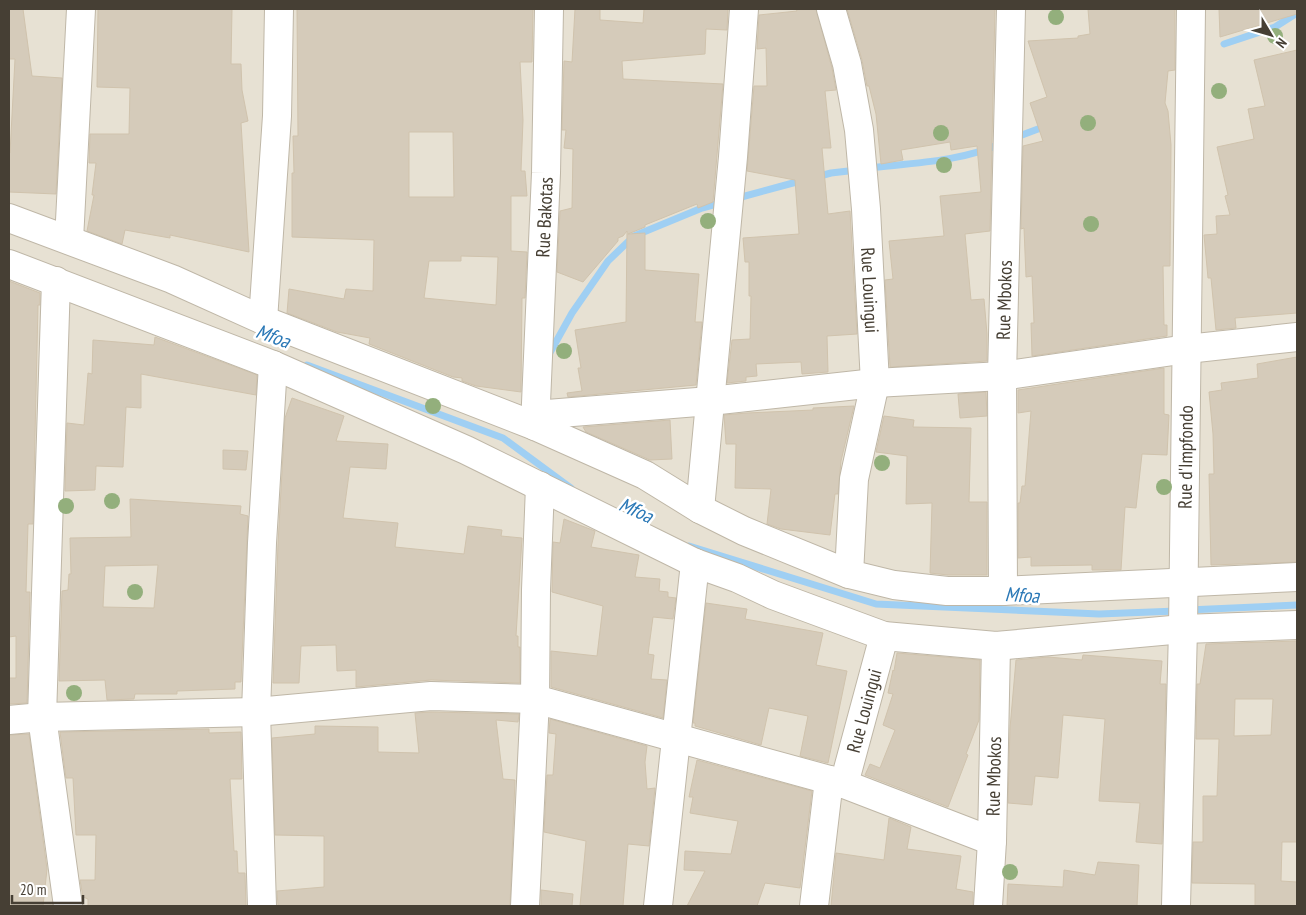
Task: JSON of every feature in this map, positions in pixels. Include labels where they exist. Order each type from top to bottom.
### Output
[{"type":"street","points":[[69,240],[81,9]]},
{"type":"street","points":[[263,320],[277,116],[279,9]]},
{"type":"street","name":"Rue Bakotas","points":[[535,421],[546,173],[549,9]]},
{"type":"street","points":[[700,509],[733,157],[744,9]]},
{"type":"street","name":"Rue Louingui","points":[[831,9],[847,64],[859,130],[866,209],[875,383],[854,478],[849,574]]},
{"type":"street","name":"Rue Mbokos","points":[[1003,591],[1002,376],[1011,9]]},
{"type":"street","name":"Rue d'Impfondo","points":[[1176,906],[1183,607],[1191,9]]},
{"type":"street","points":[[9,218],[172,279],[263,320],[535,421],[645,475],[700,509],[744,531],[849,574],[894,585],[947,591],[1003,591],[1183,607],[1297,625]]},
{"type":"street","points":[[9,264],[56,280],[273,365],[466,450],[695,563],[736,578],[773,595],[884,636],[996,646],[1183,607],[1297,577]]},
{"type":"street","points":[[56,280],[42,717],[68,906]]},
{"type":"street","points":[[535,421],[875,383],[1002,376],[1187,349],[1297,337]]},
{"type":"street","points":[[262,906],[256,712],[262,543],[273,365]]},
{"type":"street","points":[[525,906],[535,699],[536,590],[540,486]]},
{"type":"street","points":[[658,906],[695,563]]},
{"type":"street","name":"Rue Louingui","points":[[814,906],[836,782],[884,636]]},
{"type":"street","name":"Rue Mbokos","points":[[988,906],[992,841],[996,646]]},
{"type":"street","points":[[9,720],[42,717],[256,712],[431,696],[535,699],[836,782],[992,841]]},
{"type":"shaded area","points":[[9,9],[1297,9],[1297,906],[9,906]]},
{"type":"building","points":[[9,9],[23,9],[32,76],[62,78],[56,194],[9,192],[9,153],[15,59],[9,59]]},
{"type":"building","points":[[98,9],[232,9],[231,64],[241,64],[242,90],[248,121],[241,123],[249,252],[170,235],[170,238],[125,230],[122,244],[87,231],[94,195],[92,195],[96,163],[89,163],[90,134],[129,134],[130,88],[97,87]]},
{"type":"building","points":[[297,9],[533,9],[532,62],[520,62],[523,120],[521,171],[525,171],[527,196],[511,196],[511,251],[527,252],[525,298],[522,298],[521,392],[476,386],[462,381],[462,378],[453,377],[369,344],[370,338],[337,332],[287,313],[289,289],[344,299],[346,289],[373,291],[374,240],[292,237],[293,136],[298,136]],"holes":[[[409,132],[453,132],[454,197],[409,197]],[[461,256],[498,257],[496,305],[424,298],[429,261],[461,261]]]},
{"type":"building","points":[[575,9],[600,9],[600,20],[643,23],[644,9],[728,9],[727,30],[706,29],[705,54],[622,61],[623,79],[723,84],[713,202],[698,208],[697,204],[628,234],[645,233],[645,270],[699,274],[695,322],[702,322],[696,385],[568,397],[567,393],[582,391],[578,368],[581,368],[575,330],[626,322],[627,231],[618,238],[618,241],[583,282],[557,272],[560,211],[572,208],[573,149],[564,148],[566,130],[562,130],[564,61],[572,62]]},
{"type":"building","points":[[796,9],[816,9],[832,68],[836,90],[825,91],[831,148],[822,148],[828,214],[850,211],[857,334],[827,336],[828,372],[802,374],[801,362],[756,364],[757,376],[746,377],[746,381],[727,383],[732,340],[750,339],[751,296],[749,296],[749,262],[745,262],[743,238],[799,234],[795,180],[747,171],[754,86],[767,86],[766,48],[757,49],[759,15],[797,11]]},
{"type":"building","points":[[847,9],[995,9],[990,231],[965,234],[971,300],[984,299],[987,361],[890,367],[885,280],[893,279],[889,241],[944,236],[940,196],[981,192],[977,146],[951,150],[950,142],[901,150],[903,160],[881,164],[876,114]]},
{"type":"building","points":[[1088,9],[1175,9],[1175,70],[1168,71],[1165,103],[1168,111],[1171,145],[1170,266],[1163,266],[1164,325],[1167,325],[1167,336],[1032,356],[1031,323],[1034,323],[1032,276],[1026,277],[1024,228],[1021,229],[1023,146],[1043,141],[1030,103],[1047,97],[1028,41],[1078,38],[1078,36],[1090,34]]},
{"type":"building","points":[[1219,9],[1297,9],[1297,14],[1220,37]]},
{"type":"building","points":[[1297,50],[1297,313],[1235,318],[1236,328],[1216,330],[1211,278],[1208,278],[1204,235],[1217,234],[1216,216],[1230,215],[1225,196],[1228,195],[1217,147],[1254,139],[1248,109],[1265,106],[1254,60]]},
{"type":"building","points":[[9,281],[40,293],[40,305],[38,305],[33,524],[28,524],[26,592],[30,592],[27,703],[9,704],[9,678],[16,678],[16,636],[9,637]]},
{"type":"building","points":[[155,337],[257,375],[256,395],[141,374],[141,408],[126,407],[123,467],[96,466],[95,490],[65,491],[67,423],[84,425],[88,373],[92,374],[93,340],[154,345]]},
{"type":"building","points":[[1297,357],[1297,562],[1211,565],[1209,474],[1214,474],[1209,392],[1222,390],[1221,383],[1258,378],[1257,364]]},
{"type":"building","points":[[1164,368],[1164,414],[1169,415],[1167,455],[1142,454],[1136,508],[1125,507],[1121,570],[1092,570],[1092,565],[1031,566],[1031,557],[1018,558],[1018,503],[1020,503],[1022,486],[1025,486],[1031,411],[1018,413],[1018,390]]},
{"type":"building","points":[[986,392],[987,416],[960,418],[958,394]]},
{"type":"building","points":[[292,398],[344,416],[336,441],[388,444],[386,469],[350,467],[343,518],[398,523],[395,547],[464,554],[468,526],[502,530],[501,536],[522,538],[516,636],[518,636],[518,647],[520,647],[520,683],[431,680],[356,687],[356,670],[337,671],[336,645],[301,646],[299,683],[273,683],[285,418]]},
{"type":"building","points":[[854,406],[841,461],[838,494],[835,494],[830,535],[781,529],[767,524],[771,489],[735,488],[736,444],[726,444],[724,415]]},
{"type":"building","points":[[884,416],[914,420],[913,427],[971,428],[969,502],[987,502],[987,575],[930,573],[932,503],[906,504],[907,456],[876,452]]},
{"type":"building","points":[[670,420],[672,459],[650,460],[586,432],[583,427]]},
{"type":"building","points":[[223,450],[248,451],[246,470],[223,469]]},
{"type":"building","points":[[130,499],[241,506],[240,514],[248,516],[241,682],[235,682],[235,689],[177,691],[177,694],[135,694],[134,699],[107,700],[105,680],[59,681],[62,591],[68,590],[69,574],[71,574],[70,538],[131,537]],"holes":[[[158,565],[154,608],[103,607],[105,566]]]},
{"type":"building","points":[[564,519],[595,531],[591,547],[639,555],[635,577],[660,579],[659,591],[668,592],[668,597],[676,598],[673,619],[653,617],[648,654],[654,655],[651,679],[667,680],[663,718],[551,687],[551,651],[597,656],[603,606],[552,592],[553,542],[560,543]]},
{"type":"building","points":[[706,603],[747,609],[745,619],[823,633],[816,665],[847,671],[828,763],[800,756],[808,716],[769,708],[761,745],[695,726],[695,723],[693,723]]},
{"type":"building","points":[[1297,641],[1297,842],[1282,842],[1281,881],[1297,882],[1297,906],[1255,906],[1255,884],[1192,883],[1193,842],[1203,842],[1203,796],[1217,796],[1219,739],[1196,739],[1197,684],[1200,684],[1206,644]],"holes":[[[1235,699],[1273,699],[1271,735],[1234,736]]]},
{"type":"building","points":[[897,653],[980,660],[979,720],[948,807],[865,775],[870,764],[880,768],[895,730],[883,725],[893,694],[888,693]]},
{"type":"building","points":[[1083,655],[1162,661],[1160,684],[1166,684],[1162,844],[1136,842],[1140,803],[1099,801],[1105,719],[1063,715],[1058,778],[1035,776],[1032,805],[1008,803],[1010,728],[1016,660],[1048,657],[1082,660]]},
{"type":"building","points":[[415,713],[519,714],[518,722],[496,720],[503,779],[515,780],[510,906],[278,906],[277,891],[324,887],[324,836],[275,835],[272,738],[315,734],[315,726],[378,727],[378,752],[419,753]]},
{"type":"building","points":[[550,719],[647,746],[645,762],[647,789],[655,788],[649,846],[628,844],[623,906],[580,906],[586,841],[544,832],[547,775],[553,775],[556,734],[549,733]]},
{"type":"building","points":[[209,729],[209,733],[241,732],[242,779],[230,779],[234,851],[237,851],[238,873],[245,873],[246,906],[88,906],[88,899],[83,897],[80,880],[95,880],[96,835],[76,835],[73,778],[66,778],[60,732]]},
{"type":"building","points":[[29,734],[47,869],[43,906],[9,906],[9,735]]},
{"type":"building","points":[[697,760],[812,791],[800,888],[765,883],[757,906],[687,906],[705,871],[684,870],[685,851],[731,854],[738,821],[690,813],[693,797],[689,797]]},
{"type":"building","points":[[889,818],[911,827],[907,849],[961,856],[956,889],[973,892],[973,906],[831,906],[836,853],[884,860]]},
{"type":"building","points":[[1098,862],[1139,865],[1137,906],[1007,906],[1008,884],[1063,887],[1064,870],[1095,875]]},
{"type":"building","points":[[541,890],[573,894],[572,906],[541,906]]},
{"type":"waterway","points":[[1224,44],[1275,27],[1297,13]]},
{"type":"waterway","points":[[1014,138],[1046,126]]},
{"type":"waterway","points":[[868,168],[953,158],[1002,143]]},
{"type":"waterway","points":[[816,177],[857,170]]},
{"type":"waterway","points":[[734,199],[804,180]]},
{"type":"waterway","points":[[547,358],[572,313],[608,261],[634,236],[702,208],[724,202]]},
{"type":"waterway","name":"Mfoa","points":[[307,365],[503,438],[571,488]]},
{"type":"waterway","name":"Mfoa","points":[[689,546],[876,604],[1099,614],[1177,611]]},
{"type":"waterway","name":"Mfoa","points":[[1188,610],[1297,605]]}]
